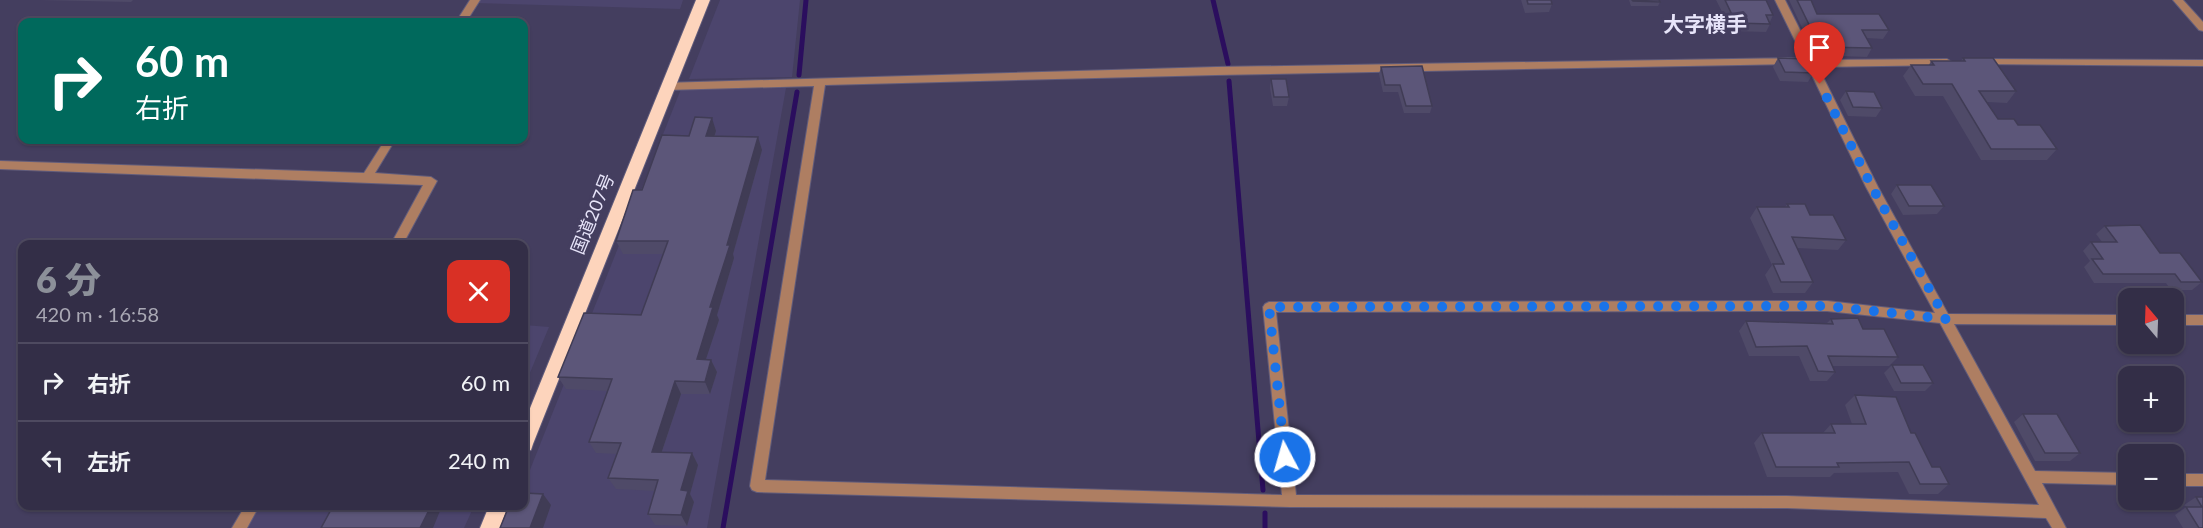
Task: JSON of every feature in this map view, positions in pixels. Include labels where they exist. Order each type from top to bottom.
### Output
[{"type":"highway","name":"国道207号","points":[[528,434],[703,0]]},
{"type":"highway","points":[[490,528],[497,510]]},
{"type":"street","points":[[464,18],[475,0]]},
{"type":"street","points":[[1780,0],[1809,64],[1872,187],[2059,528]]},
{"type":"street","points":[[2178,0],[2203,28]]},
{"type":"street","points":[[667,86],[1216,71],[1776,61],[1828,66],[1888,62],[1958,62]]},
{"type":"street","points":[[1970,62],[2203,63]]},
{"type":"street","points":[[820,81],[757,486],[1290,501],[1787,502],[2050,512]]},
{"type":"street","points":[[367,177],[388,144]]},
{"type":"street","points":[[0,165],[431,181],[399,240]]},
{"type":"street","points":[[1290,501],[1269,307],[1827,306],[1946,319],[2118,320]]},
{"type":"street","points":[[2184,320],[2203,320]]},
{"type":"street","points":[[2031,477],[2118,479]]},
{"type":"street","points":[[2184,480],[2203,480]]},
{"type":"street","points":[[239,528],[250,510]]},
{"type":"shaded area","points":[[478,0],[683,0],[680,9],[476,3]]},
{"type":"shaded area","points":[[720,0],[800,0],[792,77],[689,79]]},
{"type":"shaded area","points":[[786,88],[707,528],[506,528],[521,510],[528,510],[528,475],[681,89]]},
{"type":"shaded area","points":[[528,325],[549,327],[528,377]]},
{"type":"shaded area","points":[[257,510],[472,510],[464,528],[246,528]]},
{"type":"building","points":[[1527,0],[1551,0],[1552,4],[1528,4]]},
{"type":"building","points":[[1659,0],[1660,2],[1633,1]]},
{"type":"building","points":[[1725,0],[1766,0],[1773,15],[1766,15],[1770,24],[1736,23]]},
{"type":"building","points":[[1797,0],[1811,0],[1817,14],[1879,14],[1889,30],[1862,30],[1872,48],[1820,47]]},
{"type":"building","points":[[1778,58],[1807,59],[1813,73],[1785,72]]},
{"type":"building","points":[[1963,58],[1993,58],[2016,91],[1979,91],[1998,119],[2014,119],[2018,125],[2040,125],[2057,149],[1991,149],[1952,84],[1923,84],[1911,65],[1934,65],[1931,61],[1965,61]]},
{"type":"building","points":[[1422,66],[1432,106],[1406,106],[1400,85],[1385,85],[1381,67]]},
{"type":"building","points":[[1271,79],[1286,79],[1289,97],[1274,97]]},
{"type":"building","points":[[1846,91],[1874,92],[1882,108],[1853,107]]},
{"type":"building","points":[[695,117],[712,118],[706,136],[758,137],[697,359],[711,360],[705,382],[675,381],[652,452],[692,453],[681,490],[688,491],[681,515],[648,514],[658,480],[608,478],[621,443],[589,442],[612,379],[558,377],[584,313],[641,315],[668,241],[616,241],[633,190],[642,190],[662,135],[689,136]]},
{"type":"building","points":[[1897,185],[1931,185],[1944,206],[1909,206]]},
{"type":"building","points":[[1787,204],[1805,204],[1810,215],[1833,215],[1846,240],[1792,237],[1813,282],[1781,282],[1773,264],[1784,264],[1757,207],[1789,207]]},
{"type":"building","points":[[2140,225],[2160,253],[2180,253],[2202,282],[2181,282],[2175,274],[2103,274],[2092,259],[2103,259],[2091,242],[2117,242],[2105,226]]},
{"type":"building","points":[[1858,318],[1863,329],[1884,329],[1898,357],[1828,356],[1835,372],[1818,371],[1807,346],[1756,347],[1746,321],[1833,324],[1831,319]]},
{"type":"building","points":[[1892,365],[1923,365],[1933,383],[1901,383]]},
{"type":"building","points":[[1855,395],[1896,397],[1911,433],[1915,433],[1932,467],[1940,467],[1949,484],[1920,484],[1909,462],[1837,463],[1839,467],[1776,467],[1762,433],[1835,433],[1831,424],[1866,424]]},
{"type":"building","points":[[2023,414],[2057,414],[2080,453],[2045,453]]},
{"type":"building","points":[[528,493],[543,494],[530,528],[500,528],[507,510],[528,510]]},
{"type":"building","points":[[2196,497],[2203,497],[2203,528],[2199,528],[2186,507],[2202,507]]},
{"type":"building","points":[[331,510],[429,510],[420,528],[321,528]]},
{"type":"waterway","points":[[799,75],[806,0]]},
{"type":"waterway","points":[[1213,0],[1228,64]]},
{"type":"waterway","points":[[1229,81],[1263,490]]},
{"type":"waterway","points":[[723,528],[797,92]]},
{"type":"waterway","points":[[1265,513],[1265,528]]},
{"type":"district","name":"大字横手","points":[[1705,25]]},
{"type":"route","points":[[1285,457],[1269,307],[1827,306],[1946,319],[1872,187],[1820,84]]}]
